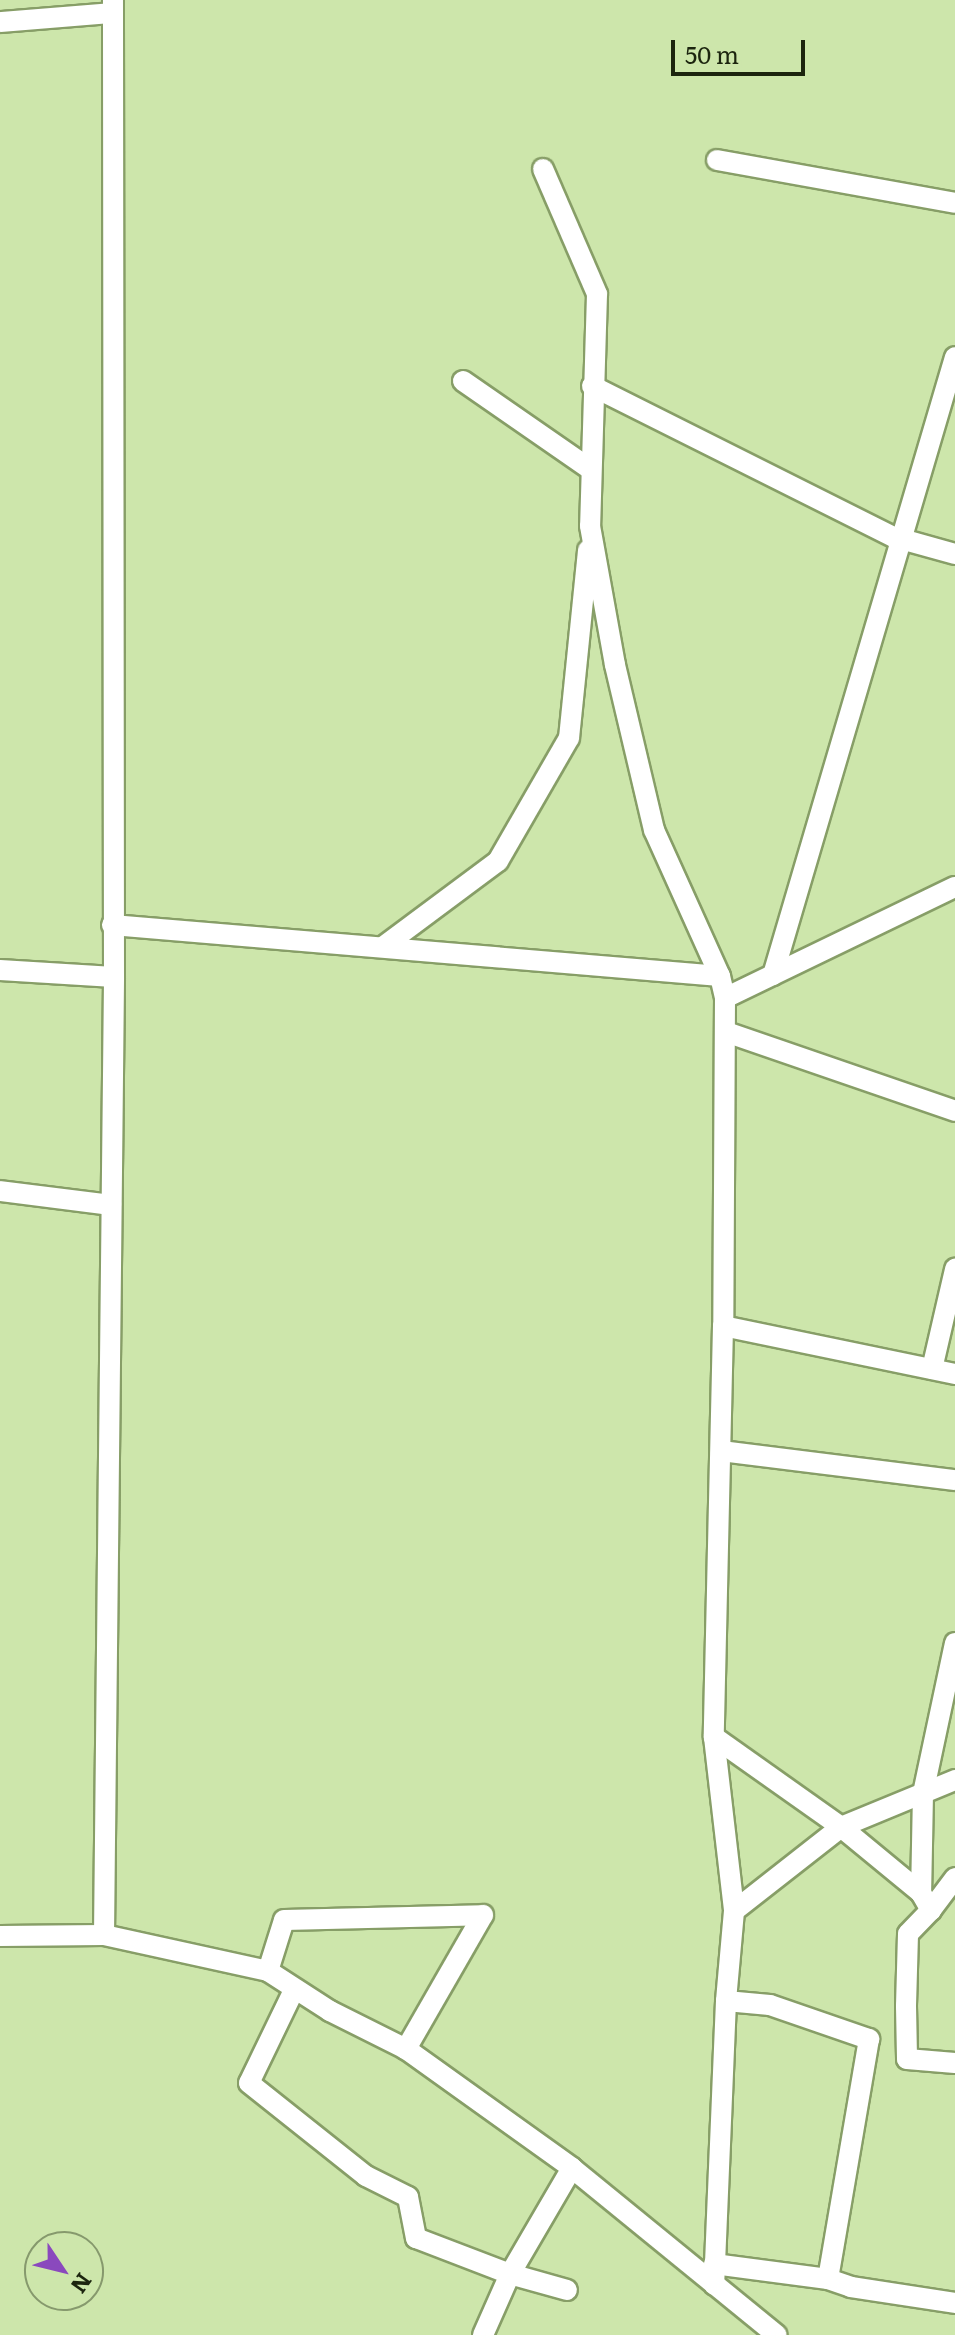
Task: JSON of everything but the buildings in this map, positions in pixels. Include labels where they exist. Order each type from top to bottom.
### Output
[{"type":"street","points":[[0,22],[113,6],[114,977],[104,1935]]},
{"type":"street","points":[[717,160],[955,203]]},
{"type":"street","points":[[384,946],[498,861],[569,738],[590,526],[597,294],[543,169]]},
{"type":"street","points":[[773,975],[955,357]]},
{"type":"street","points":[[463,381],[590,469]]},
{"type":"street","points":[[592,386],[901,539],[955,554]]},
{"type":"street","points":[[590,526],[615,665],[654,830],[720,976],[725,998],[723,1326],[714,1737],[734,1911],[726,2001],[714,2275]]},
{"type":"street","points":[[725,998],[955,887]]},
{"type":"street","points":[[112,925],[720,976]]},
{"type":"street","points":[[0,970],[114,977]]},
{"type":"street","points":[[726,1032],[955,1111]]},
{"type":"street","points":[[0,1191],[111,1205]]},
{"type":"street","points":[[932,1369],[955,1269]]},
{"type":"street","points":[[723,1326],[955,1374]]},
{"type":"street","points":[[721,1451],[955,1480]]},
{"type":"street","points":[[926,1902],[923,1793],[955,1643]]},
{"type":"street","points":[[714,1737],[841,1827],[926,1902]]},
{"type":"street","points":[[734,1911],[841,1827],[955,1780]]},
{"type":"street","points":[[955,1878],[926,1902],[908,1934],[907,2059],[955,2063]]},
{"type":"street","points":[[268,1971],[284,1920],[483,1915],[406,2049]]},
{"type":"street","points":[[0,1936],[104,1935],[268,1971],[294,1990],[406,2049],[572,2168],[714,2275],[772,2334]]},
{"type":"street","points":[[294,1990],[249,2083],[366,2176],[408,2197],[416,2238],[510,2274],[567,2290]]},
{"type":"street","points":[[726,2001],[770,2005],[869,2039],[828,2279]]},
{"type":"street","points":[[489,2333],[510,2274],[572,2168]]},
{"type":"street","points":[[714,2275],[828,2279],[851,2287],[955,2303]]}]
